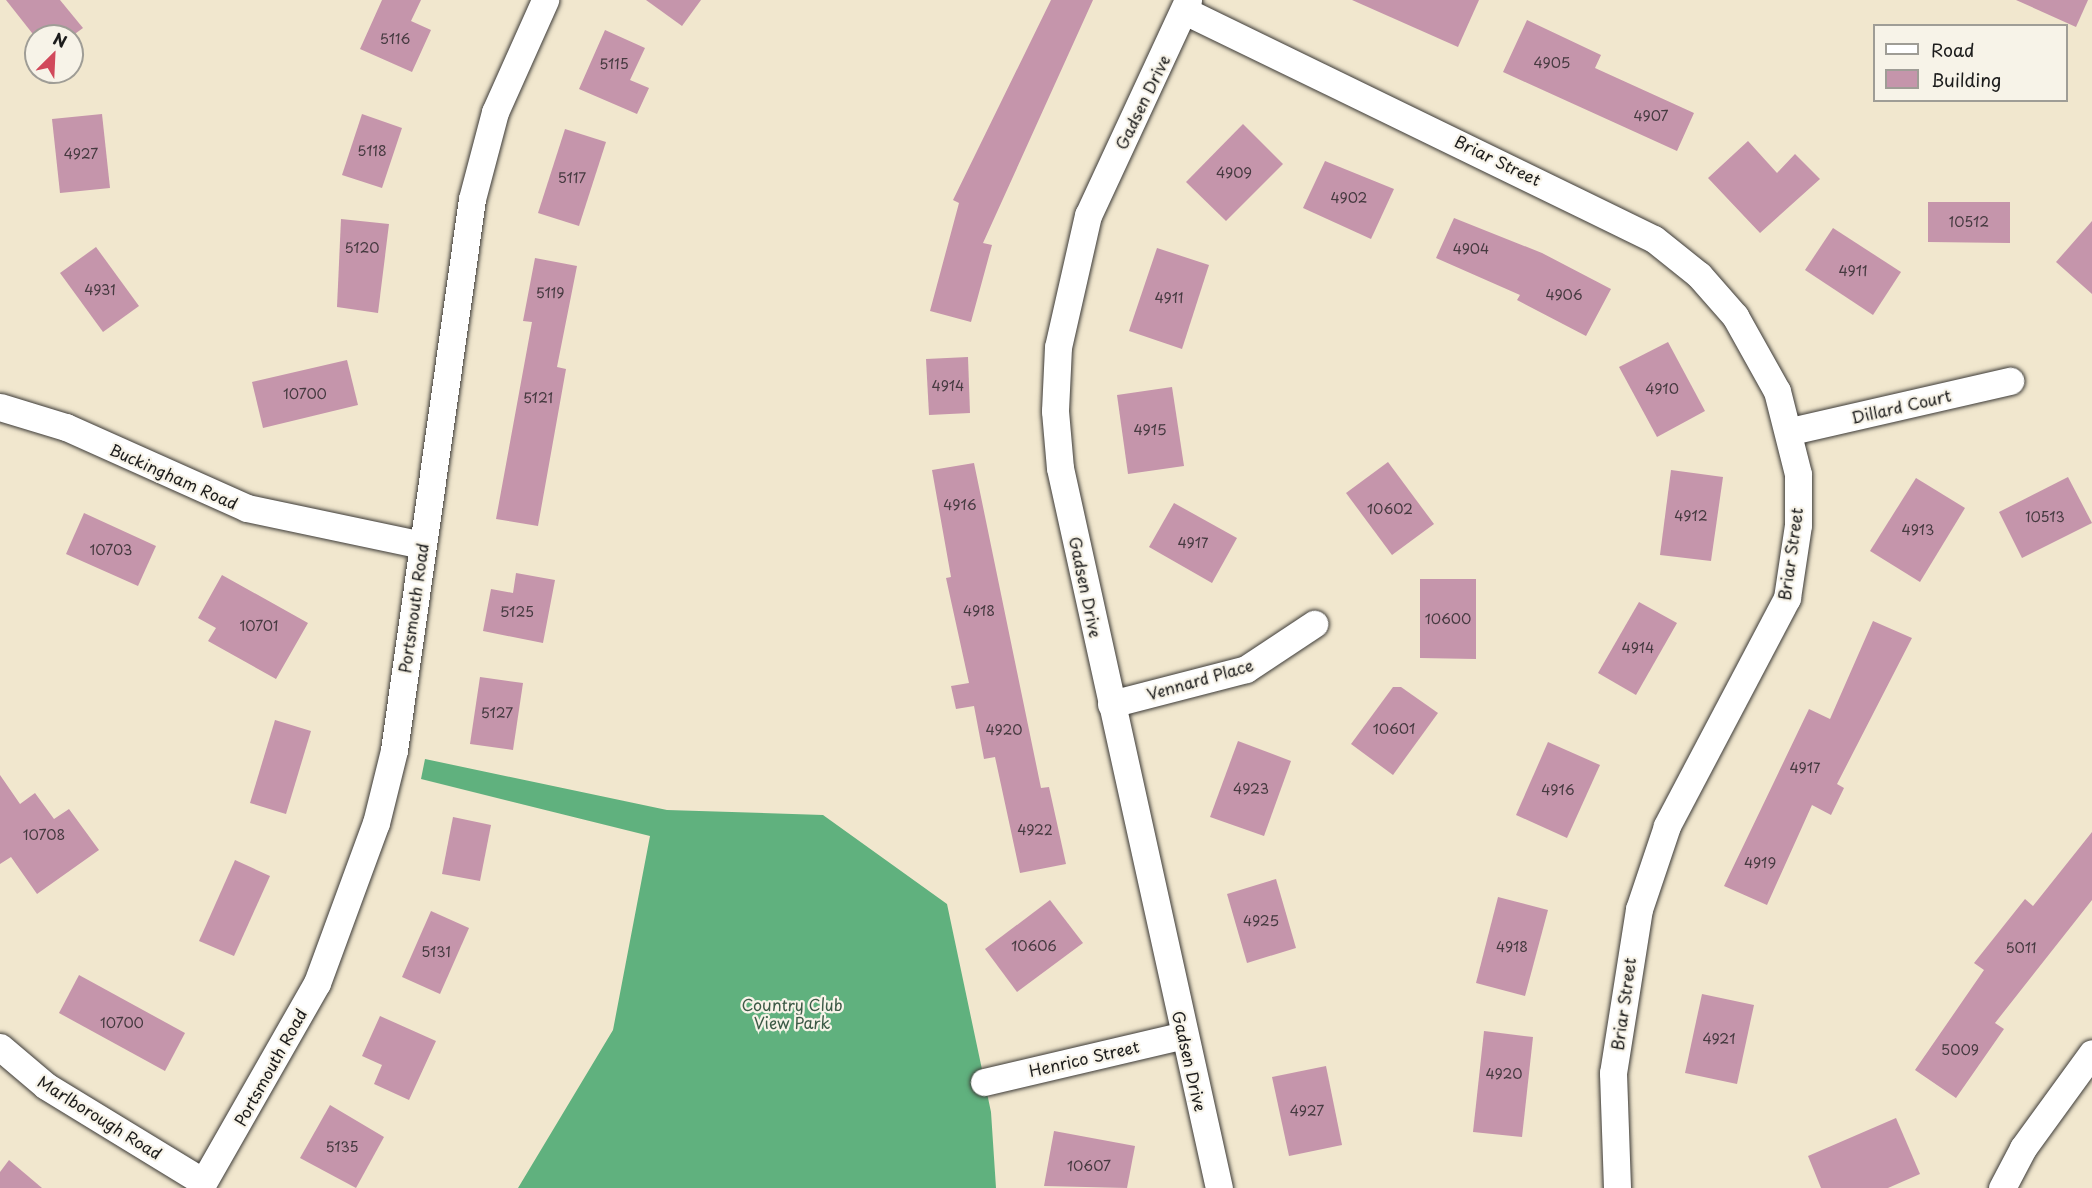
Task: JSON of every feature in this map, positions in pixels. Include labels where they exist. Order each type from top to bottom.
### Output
[{"type":"street","name":"Portsmouth Road","points":[[202,1185],[317,983],[354,894],[394,750],[472,199],[495,112],[545,0]]},
{"type":"street","name":"Briar Street","points":[[1187,6],[1654,239],[1699,275],[1735,316],[1760,356],[1791,431],[1798,525],[1787,598],[1667,826],[1639,909],[1613,1073],[1617,1188]]},
{"type":"street","name":"Gadsen Drive","points":[[1187,6],[1088,215],[1058,347],[1060,468],[1219,1188]]},
{"type":"street","name":"Dillard Court","points":[[1791,431],[2010,381]]},
{"type":"street","name":"Buckingham Road","points":[[0,407],[66,427],[247,508],[422,545]]},
{"type":"street","name":"Vennard Place","points":[[1111,704],[1246,669],[1314,624]]},
{"type":"street","name":"Henrico Street","points":[[984,1082],[1184,1035]]},
{"type":"street","name":"Marlborough Road","points":[[0,1047],[46,1086],[202,1185]]},
{"type":"street","points":[[2002,1188],[2023,1148],[2092,1053]]},
{"type":"green space","name":"Country Club View Park","points":[[425,759],[667,810],[823,815],[947,904],[991,1112],[996,1188],[518,1188],[613,1030],[650,836],[421,779]]},
{"type":"building","points":[[6,0],[60,0],[80,24],[25,24]]},
{"type":"building","points":[[382,0],[421,0],[411,21],[431,30],[412,72],[360,49]]},
{"type":"building","points":[[646,0],[701,0],[682,26]]},
{"type":"building","points":[[1051,0],[1093,0],[983,243],[992,245],[971,322],[930,311],[959,203],[953,200]]},
{"type":"building","points":[[1352,0],[1479,0],[1458,47]]},
{"type":"building","points":[[2016,0],[2088,0],[2076,27]]},
{"type":"building","points":[[1527,20],[1601,55],[1595,68],[1694,113],[1677,151],[1503,72]]},
{"type":"building","points":[[605,30],[645,48],[630,80],[649,88],[637,114],[579,89]]},
{"type":"building","points":[[102,114],[110,188],[60,193],[52,119]]},
{"type":"building","points":[[362,114],[402,128],[382,188],[342,175]]},
{"type":"building","points":[[1243,124],[1283,164],[1226,221],[1186,182]]},
{"type":"building","points":[[565,129],[606,142],[579,226],[538,213]]},
{"type":"building","points":[[1748,141],[1777,173],[1795,154],[1820,179],[1760,233],[1708,178]]},
{"type":"building","points":[[1325,161],[1394,189],[1371,239],[1303,208]]},
{"type":"building","points":[[1928,202],[2010,202],[2010,243],[1928,242]]},
{"type":"building","points":[[1454,218],[1542,253],[1611,289],[1586,336],[1517,300],[1520,295],[1436,258]]},
{"type":"building","points":[[341,219],[389,224],[378,313],[337,307]]},
{"type":"building","points":[[2092,221],[2092,294],[2056,262]]},
{"type":"building","points":[[1833,228],[1901,272],[1873,315],[1805,270]]},
{"type":"building","points":[[96,247],[139,306],[103,332],[60,273]]},
{"type":"building","points":[[1157,248],[1209,265],[1182,349],[1129,331]]},
{"type":"building","points":[[535,258],[577,266],[557,367],[566,369],[538,526],[496,519],[532,322],[523,321]]},
{"type":"building","points":[[1668,342],[1705,411],[1657,437],[1619,367]]},
{"type":"building","points":[[968,357],[970,413],[929,415],[926,359]]},
{"type":"building","points":[[347,360],[358,405],[263,428],[252,382]]},
{"type":"building","points":[[1172,387],[1184,466],[1128,474],[1117,395]]},
{"type":"building","points":[[1388,462],[1434,524],[1392,555],[1346,493]]},
{"type":"building","points":[[974,463],[1041,788],[1049,787],[1066,864],[1020,873],[995,757],[984,759],[974,706],[956,709],[951,686],[969,683],[946,578],[951,577],[932,470]]},
{"type":"building","points":[[1671,470],[1723,477],[1711,561],[1660,555]]},
{"type":"building","points":[[2068,477],[2092,523],[2022,558],[1999,512]]},
{"type":"building","points":[[1916,478],[1965,508],[1920,582],[1870,551]]},
{"type":"building","points":[[1174,503],[1237,538],[1212,583],[1149,547]]},
{"type":"building","points":[[84,513],[156,546],[138,586],[66,554]]},
{"type":"building","points":[[516,573],[555,580],[543,643],[483,631],[491,589],[513,593]]},
{"type":"building","points":[[222,575],[308,623],[276,679],[208,641],[216,628],[198,618]]},
{"type":"building","points":[[1420,579],[1476,579],[1476,659],[1420,658]]},
{"type":"building","points":[[1639,602],[1677,623],[1636,695],[1598,673]]},
{"type":"building","points":[[1873,621],[1912,638],[1837,784],[1844,788],[1831,815],[1812,805],[1767,905],[1724,886],[1809,709],[1830,719]]},
{"type":"building","points":[[480,677],[523,683],[513,750],[470,744]]},
{"type":"building","points":[[1393,687],[1401,687],[1438,713],[1393,775],[1351,744]]},
{"type":"building","points":[[275,720],[311,731],[286,814],[250,803]]},
{"type":"building","points":[[1238,741],[1291,761],[1264,836],[1210,817]]},
{"type":"building","points":[[1548,742],[1600,765],[1567,838],[1516,815]]},
{"type":"building","points":[[0,775],[20,804],[35,793],[54,819],[69,809],[99,850],[37,894],[11,857],[0,864]]},
{"type":"building","points":[[453,817],[491,825],[480,881],[442,874]]},
{"type":"building","points":[[2092,832],[2092,900],[1995,1023],[2004,1029],[1956,1098],[1915,1070],[1984,970],[1974,963],[2025,899],[2033,906]]},
{"type":"building","points":[[235,860],[270,876],[234,956],[199,941]]},
{"type":"building","points":[[1276,879],[1296,948],[1247,963],[1227,894]]},
{"type":"building","points":[[1498,897],[1548,910],[1525,996],[1476,983]]},
{"type":"building","points":[[1050,900],[1083,943],[1017,992],[985,949]]},
{"type":"building","points":[[431,911],[469,928],[440,994],[402,977]]},
{"type":"building","points":[[79,975],[185,1033],[165,1071],[59,1013]]},
{"type":"building","points":[[1702,994],[1754,1005],[1737,1084],[1685,1073]]},
{"type":"building","points":[[380,1016],[436,1041],[409,1100],[374,1084],[382,1065],[362,1056]]},
{"type":"building","points":[[1484,1031],[1533,1037],[1522,1137],[1473,1132]]},
{"type":"building","points":[[1326,1066],[1342,1145],[1289,1156],[1272,1077]]},
{"type":"building","points":[[330,1105],[384,1137],[356,1188],[300,1158]]},
{"type":"building","points":[[1896,1118],[1920,1174],[1888,1188],[1821,1188],[1808,1156]]},
{"type":"building","points":[[1054,1131],[1135,1146],[1127,1188],[1044,1186]]},
{"type":"building","points":[[9,1160],[42,1188],[0,1188],[0,1172]]}]
